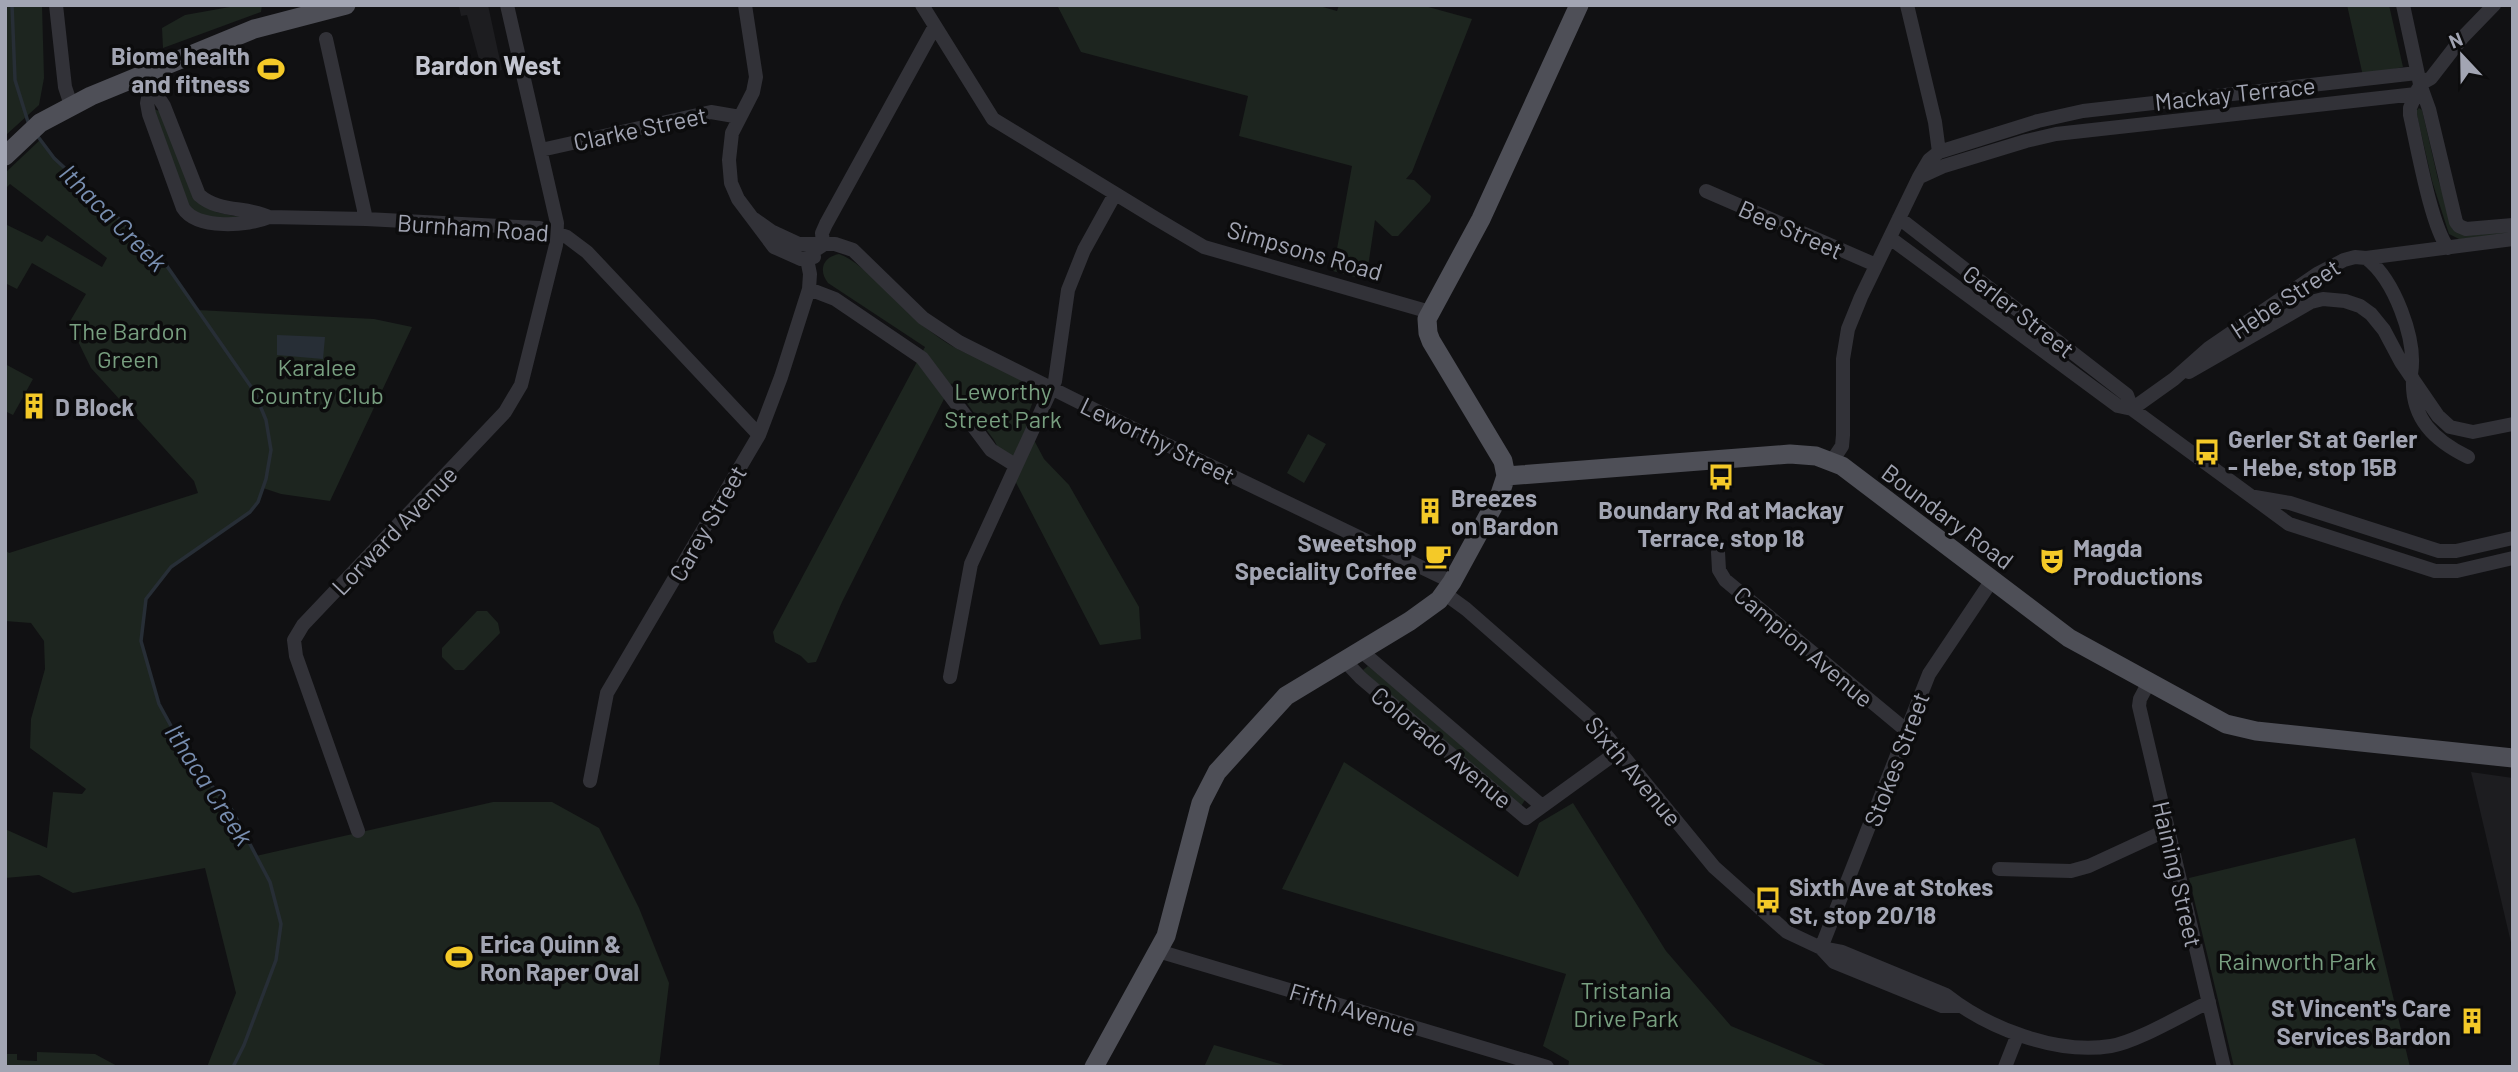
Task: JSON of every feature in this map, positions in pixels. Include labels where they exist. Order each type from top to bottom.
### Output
[{"type":"main road","points":[[5,156],[40,123],[71,105],[148,81],[254,29],[346,5]]},
{"type":"main road","points":[[1094,1067],[1158,951],[1172,919],[1201,803],[1217,772],[1286,696],[1422,613],[1448,587],[1491,512],[1506,476],[1503,461],[1431,341],[1426,326],[1430,313],[1481,219],[1579,5]]},
{"type":"main road","name":"Boundary Road","points":[[1506,476],[1790,454],[1811,455],[1832,461],[1851,472],[2069,638],[2226,724],[2239,728],[2513,758]]},
{"type":"street","points":[[56,5],[66,90],[71,105]]},
{"type":"street","points":[[507,5],[557,232]]},
{"type":"street","points":[[745,5],[756,77],[753,92],[731,136],[729,171],[733,190],[774,247],[791,256],[807,259],[831,248],[848,248]]},
{"type":"street","name":"Simpsons Road","points":[[922,5],[993,119],[1115,194],[1204,247],[1430,313]]},
{"type":"street","points":[[1832,461],[1842,446],[1843,367],[1847,334],[1855,309],[1919,177],[1929,160],[1939,152],[1935,122],[1907,5]]},
{"type":"street","points":[[2403,5],[2418,84],[2429,109],[2458,225],[2473,229],[2513,225]]},
{"type":"street","points":[[2448,248],[2441,237],[2434,213],[2410,108],[2418,84],[2433,76],[2462,38],[2494,5]]},
{"type":"street","points":[[807,259],[822,244],[822,232],[826,224],[935,26]]},
{"type":"street","points":[[326,39],[366,219]]},
{"type":"street","name":"Burnham Road","points":[[148,81],[164,106],[199,195],[217,206],[257,211],[269,218]]},
{"type":"street","name":"Burnham Road","points":[[148,81],[149,114],[181,204],[187,215],[195,220],[207,223],[256,223],[269,218],[366,219],[539,228],[557,232],[587,251],[759,435]]},
{"type":"street","name":"Mackay Terrace","points":[[1939,152],[2052,117],[2111,107],[2418,84]]},
{"type":"street","name":"Mackay Terrace","points":[[1919,177],[1944,166],[2056,134],[2418,84]]},
{"type":"street","name":"Clarke Street","points":[[541,150],[711,112],[740,117]]},
{"type":"street","points":[[2052,117],[2056,134]]},
{"type":"street","name":"Bee Street","points":[[1706,191],[1876,265]]},
{"type":"street","points":[[950,677],[971,564],[1052,389],[1068,290],[1079,260],[1115,194]]},
{"type":"street","name":"Gerler Street","points":[[1899,218],[2127,395],[2132,409]]},
{"type":"street","points":[[754,219],[793,242],[804,245],[838,244],[848,248]]},
{"type":"street","name":"Lorward Avenue","points":[[358,831],[296,656],[294,640],[303,625],[514,400],[523,376],[557,232]]},
{"type":"street","name":"Gerler Street","points":[[1889,239],[2118,406],[2132,409],[2289,524],[2435,571],[2457,571],[2513,558]]},
{"type":"street","points":[[2366,258],[2513,239]]},
{"type":"street","name":"Leworthy Street","points":[[848,248],[859,255],[923,318],[939,330],[1448,587]]},
{"type":"street","name":"Hebe Street","points":[[2132,409],[2174,379],[2209,348],[2323,270],[2351,257],[2366,258],[2380,273],[2401,313],[2412,345],[2415,400],[2428,429],[2441,442],[2468,457]]},
{"type":"street","name":"Carey Street","points":[[590,781],[607,693],[759,435],[809,289],[807,259]]},
{"type":"street","points":[[809,289],[838,302],[922,358],[991,450],[1015,465]]},
{"type":"street","name":"Hebe Street","points":[[2174,379],[2217,358],[2307,304],[2323,299],[2352,303],[2371,314],[2438,416],[2454,429],[2473,432],[2513,424]]},
{"type":"street","name":"Gerler Street","points":[[2254,496],[2290,503],[2439,551],[2456,551],[2513,538]]},
{"type":"street","name":"Campion Avenue","points":[[1718,552],[1719,570],[1725,580],[1907,731]]},
{"type":"street","name":"Stokes Street","points":[[1821,948],[1933,667],[1992,580]]},
{"type":"street","name":"Sixth Avenue","points":[[1448,587],[1466,609],[1587,715],[1620,750],[1728,881],[1787,932],[1821,948],[1842,952],[1946,995],[1961,1006],[2018,1034],[2056,1045],[2112,1046],[2209,1002]]},
{"type":"street","name":"Colorado Avenue","points":[[1352,655],[1542,806]]},
{"type":"street","name":"Colorado Avenue","points":[[1352,655],[1361,678],[1525,818],[1620,750]]},
{"type":"street","name":"Haining Street","points":[[2149,682],[2139,706],[2224,1067]]},
{"type":"street","points":[[1999,869],[2071,871],[2089,866],[2168,830]]},
{"type":"street","name":"Fifth Avenue","points":[[1158,951],[1547,1067]]},
{"type":"street","points":[[2006,1067],[2018,1034]]},
{"type":"shaded area","points":[[488,5],[502,70],[483,74],[467,15],[461,16],[459,6]]},
{"type":"shaded area","points":[[277,335],[325,337],[323,359],[277,355]]},
{"type":"shaded area","points":[[2471,772],[2513,778],[2513,951]]},
{"type":"green space","points":[[5,5],[42,5],[44,78],[39,105],[6,135]]},
{"type":"green space","points":[[241,5],[262,5],[261,12],[163,48],[162,28],[185,15]]},
{"type":"green space","points":[[1057,5],[1316,5],[1337,11],[1339,5],[1421,5],[1472,19],[1412,172],[1406,179],[1414,180],[1431,196],[1430,201],[1398,236],[1392,236],[1375,220],[1366,280],[1333,271],[1352,166],[1239,136],[1248,96],[1081,52]]},
{"type":"green space","points":[[2347,5],[2389,5],[2403,67],[2363,76]]},
{"type":"green space","points":[[2419,108],[2422,110],[2438,179],[2452,221],[2513,227],[2513,234],[2461,240],[2449,234],[2432,181],[2416,111]]},
{"type":"green space","points":[[154,109],[159,111],[216,212],[260,217],[203,219],[189,212]]},
{"type":"green space","points":[[40,140],[54,158],[162,259],[197,310],[374,319],[412,327],[330,501],[281,494],[263,488],[258,502],[250,512],[171,567],[146,598],[141,641],[159,704],[188,757],[232,810],[256,856],[493,802],[552,802],[599,828],[639,908],[669,983],[659,1067],[207,1067],[236,993],[205,868],[73,893],[39,875],[5,878],[5,829],[47,848],[53,792],[82,794],[86,789],[30,748],[31,719],[45,669],[44,641],[31,623],[5,621],[5,550],[9,553],[198,493],[194,481],[91,368],[69,323],[86,294],[32,263],[17,289],[5,283],[5,224],[42,242],[47,235],[102,267],[107,258],[10,184],[5,189],[5,173]]},
{"type":"green space","name":"Leworthy Street Park","points":[[839,254],[861,267],[941,339],[1009,373],[1028,387],[1035,396],[1025,423],[1044,459],[1069,485],[1139,607],[1141,639],[1100,645],[994,440],[952,383],[842,602],[816,662],[808,663],[801,656],[775,642],[773,632],[925,347],[828,283],[823,273],[824,265],[829,258]]},
{"type":"green space","points":[[5,364],[33,379],[13,415],[5,411]]},
{"type":"green space","points":[[1308,434],[1326,444],[1304,483],[1287,473]]},
{"type":"green space","points":[[477,611],[487,611],[498,623],[500,633],[464,670],[455,670],[442,657],[442,648]]},
{"type":"green space","points":[[1368,666],[1528,795],[1518,811],[1365,673],[1363,670]]},
{"type":"green space","name":"Tristania Drive Park","points":[[1344,762],[1518,877],[1539,823],[1573,803],[1666,951],[1731,1026],[1830,1067],[1568,1067],[1569,1061],[1543,1046],[1566,974],[1282,889]]},
{"type":"green space","name":"Rainworth Park","points":[[2355,838],[2410,1067],[2234,1067],[2189,878]]},
{"type":"green space","points":[[1214,1045],[1291,1067],[1204,1067]]},
{"type":"green space","points":[[5,1051],[7,1054],[17,1054],[17,1060],[37,1061],[37,1052],[95,1054],[119,1067],[5,1067]]},
{"type":"waterway","name":"Ithaca Creek","points":[[12,5],[15,80],[29,125]]},
{"type":"waterway","name":"Ithaca Creek","points":[[36,134],[54,158],[162,259],[254,391],[266,420],[271,450],[266,479],[258,502],[250,512],[171,567],[146,599],[141,641],[159,704],[188,757],[232,810],[270,882],[281,924],[276,960],[233,1067]]},
{"type":"place","name":"Biome health and fitness","points":[[271,69]]},
{"type":"place","name":"D Block","points":[[34,406]]},
{"type":"place","name":"Gerler St at Gerler - Hebe, stop 15B","points":[[2207,452]]},
{"type":"place","name":"Boundary Rd at Mackay Terrace, stop 18","points":[[1721,477]]},
{"type":"place","name":"Breezes on Bardon","points":[[1430,511]]},
{"type":"place","name":"Sweetshop Speciality Coffee","points":[[1438,556]]},
{"type":"place","name":"Magda Productions","points":[[2052,561]]},
{"type":"place","name":"Sixth Ave at Stokes St, stop 20/18","points":[[1768,900]]},
{"type":"place","name":"Erica Quinn & Ron Raper Oval","points":[[459,957]]},
{"type":"place","name":"St Vincent's Care Services Bardon","points":[[2472,1021]]},
{"type":"district","name":"Bardon West","points":[[488,64]]},
{"type":"park label","name":"The Bardon Green","points":[[128,344]]},
{"type":"park label","name":"Karalee Country Club","points":[[317,380]]}]
